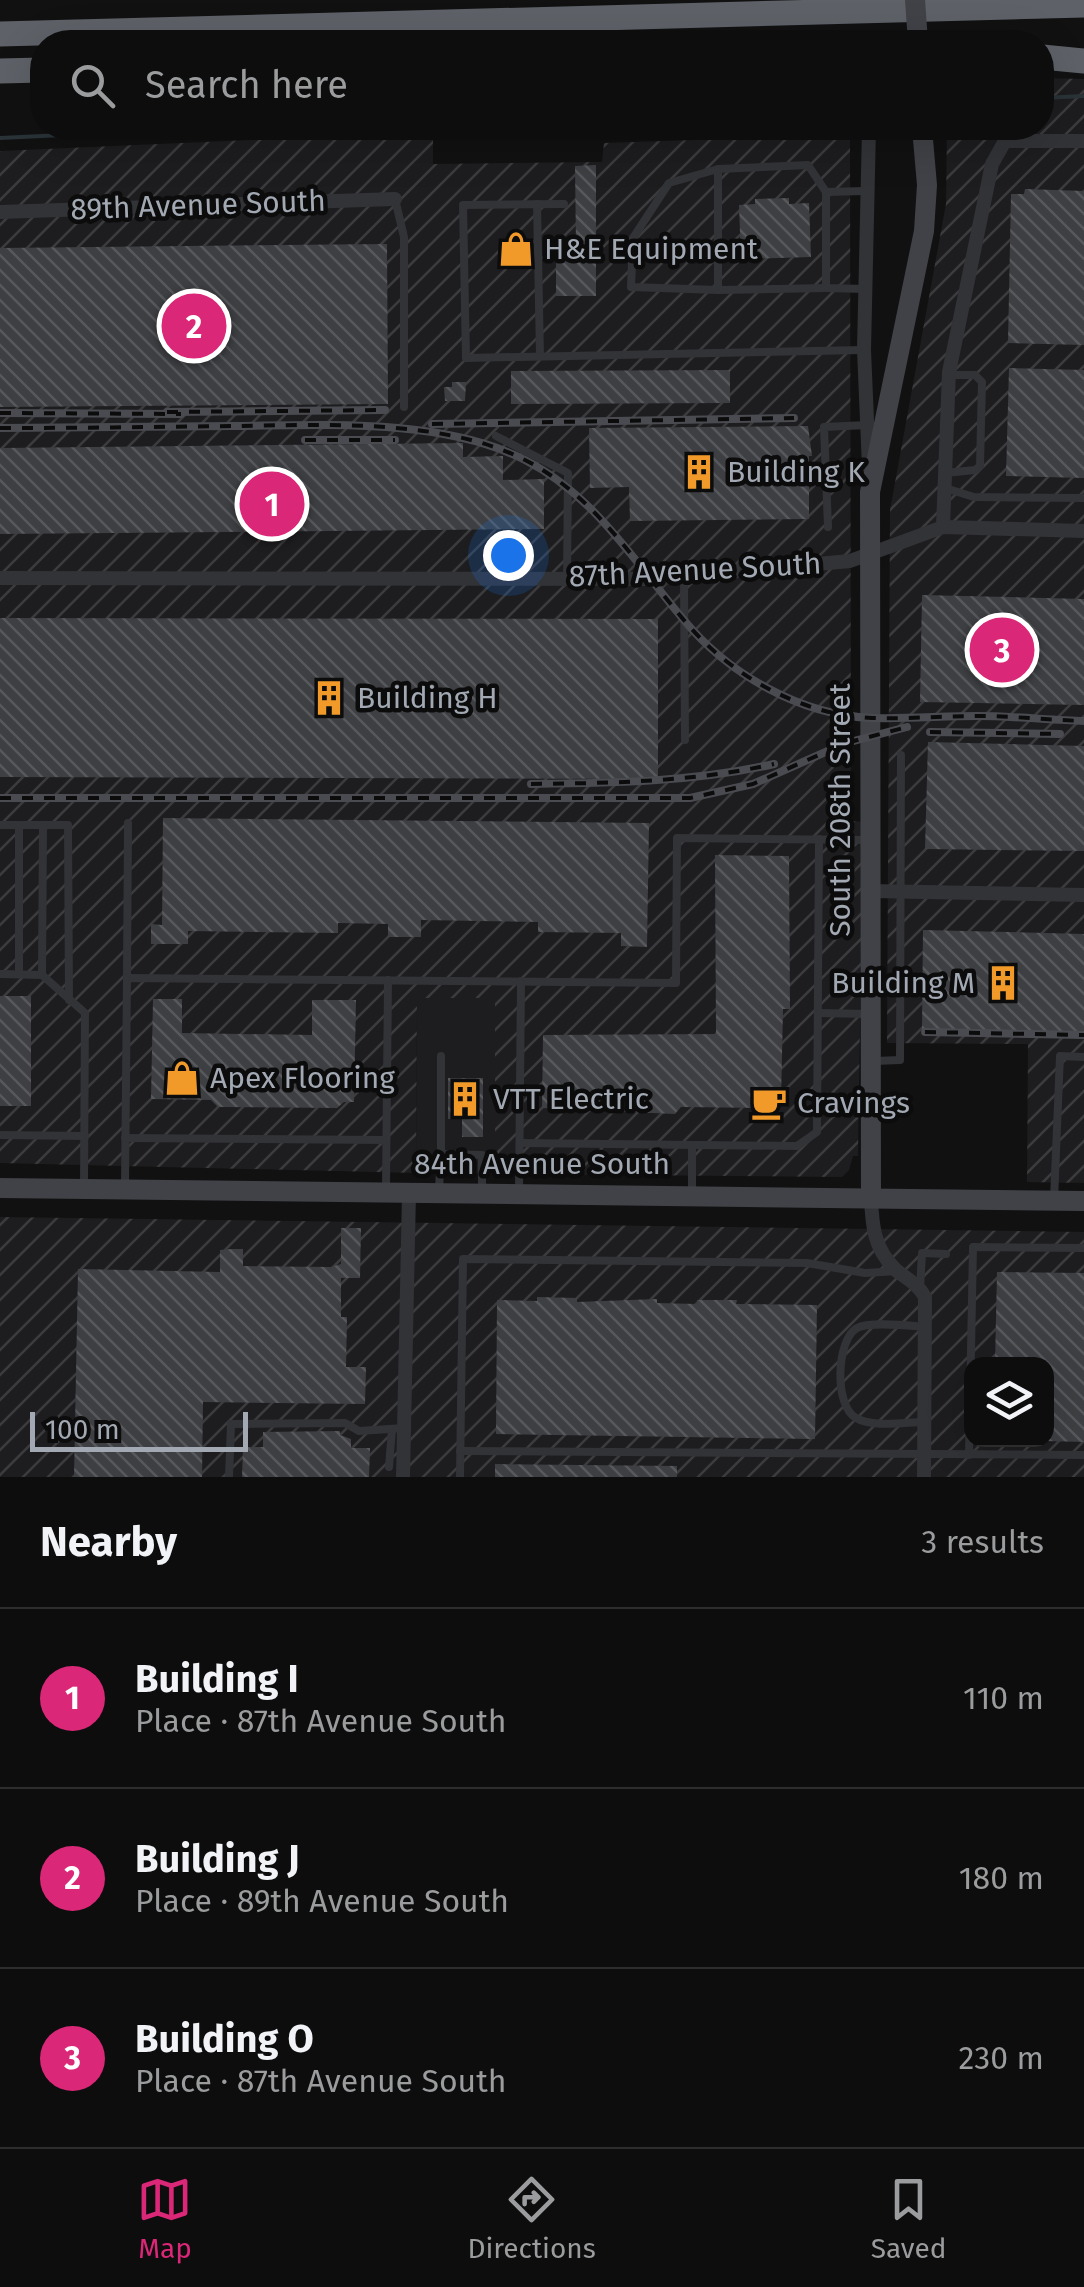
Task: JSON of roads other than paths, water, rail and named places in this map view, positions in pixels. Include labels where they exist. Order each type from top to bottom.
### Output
[{"type":"highway","points":[[150,30],[1084,5]]},
{"type":"highway","points":[[0,34],[30,33]]},
{"type":"highway","points":[[1054,45],[1084,44]]},
{"type":"highway","points":[[1054,58],[1084,61]]},
{"type":"highway","points":[[0,71],[30,70]]},
{"type":"street","points":[[915,0],[917,30]]},
{"type":"street","points":[[868,140],[864,350],[870,492]]},
{"type":"street","name":"South 208th Street","points":[[920,1290],[884,1258],[876,1242],[871,1197],[870,492],[924,231],[923,140]]},
{"type":"street","points":[[944,527],[949,375],[992,164],[1004,141],[1084,141]]},
{"type":"street","name":"89th Avenue South","points":[[0,212],[395,199]]},
{"type":"street","name":"87th Avenue South","points":[[0,578],[684,576],[850,560],[944,527],[1084,531]]},
{"type":"street","points":[[870,892],[1084,896]]},
{"type":"street","name":"84th Avenue South","points":[[0,1188],[1084,1201]]},
{"type":"street","points":[[396,1472],[409,1193]]},
{"type":"street","points":[[920,1290],[927,1327],[924,1477]]},
{"type":"lane","points":[[826,288],[826,192],[808,165],[718,169],[669,182],[633,238],[631,287],[865,290]]},
{"type":"lane","points":[[718,169],[718,290]]},
{"type":"lane","points":[[826,192],[865,190]]},
{"type":"lane","points":[[395,199],[404,237],[404,407]]},
{"type":"lane","points":[[536,204],[540,356]]},
{"type":"lane","points":[[564,204],[463,205],[466,358],[864,350]]},
{"type":"lane","points":[[945,480],[980,466],[982,382],[975,375],[949,375]]},
{"type":"lane","points":[[828,527],[824,428],[868,425]]},
{"type":"lane","points":[[496,436],[568,474],[567,578]]},
{"type":"lane","points":[[945,480],[974,497],[1084,498]]},
{"type":"lane","points":[[684,576],[685,740]]},
{"type":"lane","points":[[870,1061],[900,1060],[901,755]]},
{"type":"lane","points":[[125,1190],[128,823]]},
{"type":"lane","points":[[19,972],[20,825]]},
{"type":"lane","points":[[42,975],[43,825]]},
{"type":"lane","points":[[0,826],[68,825],[69,1000]]},
{"type":"lane","points":[[127,978],[676,983],[677,838],[870,840]]},
{"type":"lane","points":[[520,1143],[796,1146],[817,1132],[819,839]]},
{"type":"lane","points":[[0,974],[42,975],[84,1014],[84,1189]]},
{"type":"lane","points":[[386,1193],[388,980]]},
{"type":"lane","points":[[519,1194],[521,982]]},
{"type":"lane","points":[[818,1013],[870,1014]]},
{"type":"lane","points":[[439,1193],[441,1056]]},
{"type":"lane","points":[[1054,1200],[1060,1056],[1084,1056]]},
{"type":"lane","points":[[0,1134],[85,1136]]},
{"type":"lane","points":[[126,1138],[386,1140]]},
{"type":"lane","points":[[692,1145],[692,1195]]},
{"type":"lane","points":[[441,1154],[482,1155],[482,1194]]},
{"type":"lane","points":[[970,1455],[972,1247],[1084,1248]]},
{"type":"lane","points":[[920,1290],[922,1253],[946,1254]]},
{"type":"lane","points":[[460,1477],[463,1259],[807,1263],[865,1273],[898,1272]]},
{"type":"lane","points":[[925,1422],[864,1421],[851,1415],[842,1402],[842,1351],[852,1333],[864,1326],[927,1327]]},
{"type":"lane","points":[[229,1477],[231,1424],[345,1423],[358,1431],[398,1428]]},
{"type":"lane","points":[[460,1451],[1084,1456]]},
{"type":"waterway","points":[[1054,97],[1084,96]]},
{"type":"waterway","points":[[0,138],[30,137]]},
{"type":"railway","points":[[167,412],[385,410]]},
{"type":"railway","points":[[0,413],[181,414]]},
{"type":"railway","points":[[432,424],[794,418]]},
{"type":"railway","points":[[0,428],[344,425],[421,431],[493,446],[525,460],[572,492],[612,531],[701,639],[744,674],[793,700],[845,715],[872,718],[991,716],[1084,721]]},
{"type":"railway","points":[[305,440],[395,440]]},
{"type":"railway","points":[[0,798],[690,798],[753,784],[846,743],[907,727]]},
{"type":"railway","points":[[930,732],[1060,734]]},
{"type":"railway","points":[[531,784],[684,778],[774,764]]},
{"type":"railway","points":[[925,1032],[1084,1035]]},
{"type":"place","name":"H&E Equipment","points":[[516,249]]},
{"type":"place","name":"Building J","points":[[194,326]]},
{"type":"place","name":"Building K","points":[[699,472]]},
{"type":"place","name":"Building I","points":[[272,504]]},
{"type":"place","name":"Building O","points":[[1002,650]]},
{"type":"place","name":"Building H","points":[[329,698]]},
{"type":"place","name":"Building M","points":[[1003,983]]},
{"type":"place","name":"Apex Flooring","points":[[182,1078]]},
{"type":"place","name":"VTT Electric","points":[[465,1099]]},
{"type":"place","name":"Cravings","points":[[769,1103]]}]
